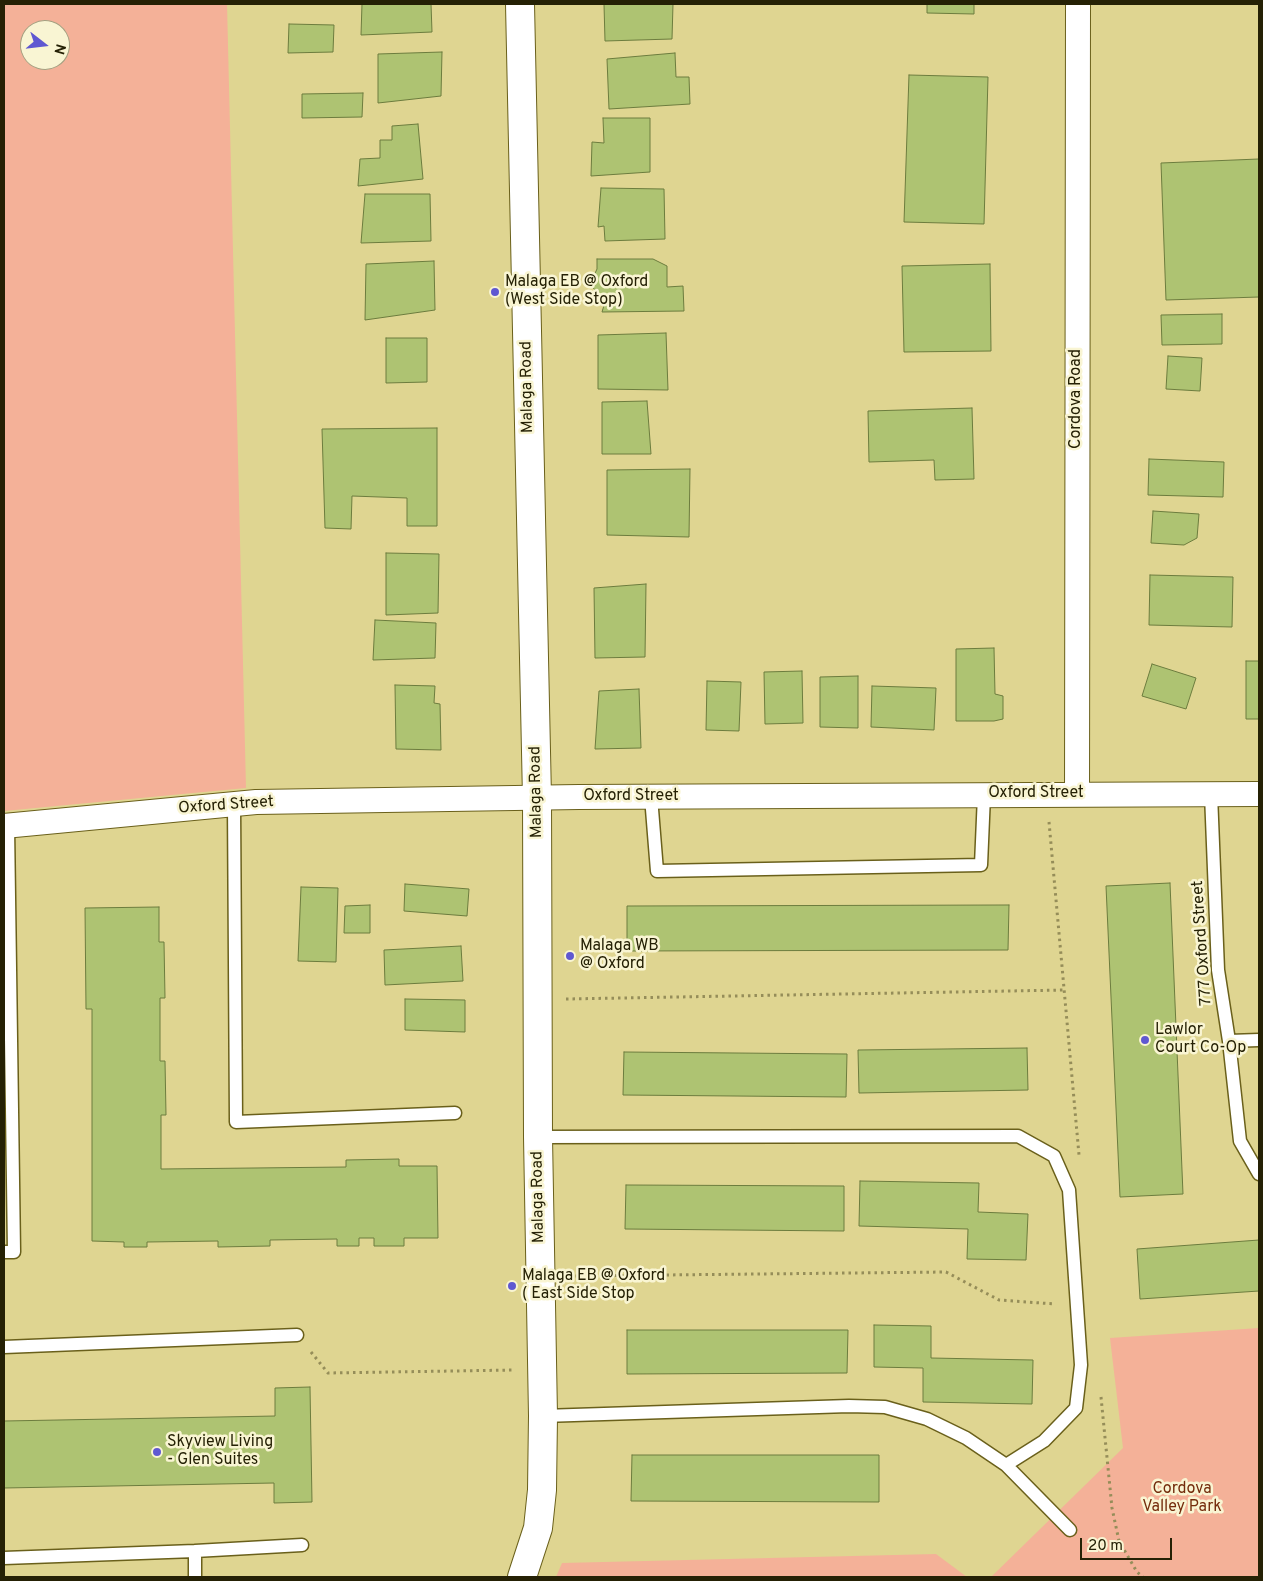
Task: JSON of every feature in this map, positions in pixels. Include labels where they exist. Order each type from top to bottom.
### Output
[{"type":"street","name":"Malaga Road","points":[[520,4],[537,798],[538,1137],[543,1416],[542,1490],[538,1528],[522,1577]]},
{"type":"street","name":"Cordova Road","points":[[1077,794],[1078,4]]},
{"type":"street","name":"Oxford Street","points":[[6,826],[256,802],[651,797],[1259,794]]},
{"type":"lane","name":"777 Oxford Street","points":[[1211,794],[1218,970],[1229,1041],[1240,1141],[1259,1174]]},
{"type":"lane","points":[[651,797],[657,871],[981,865],[984,795]]},
{"type":"lane","points":[[234,804],[236,1122],[455,1113]]},
{"type":"lane","points":[[4,1252],[14,1252],[6,826]]},
{"type":"lane","points":[[1229,1041],[1259,1040]]},
{"type":"lane","points":[[538,1137],[1018,1136],[1054,1156],[1069,1190],[1081,1364],[1076,1408],[1044,1441],[1006,1466]]},
{"type":"lane","points":[[4,1347],[297,1335]]},
{"type":"lane","points":[[543,1416],[849,1406],[885,1407],[927,1419],[966,1438],[1006,1466],[1070,1530]]},
{"type":"lane","points":[[4,1558],[302,1545]]},
{"type":"lane","points":[[195,1551],[195,1577]]},
{"type":"path","points":[[538,999],[1064,990]]},
{"type":"path","points":[[540,1277],[946,1272],[999,1300],[1077,1306]]},
{"type":"path","points":[[297,1335],[328,1373],[542,1369]]},
{"type":"green space","points":[[4,4],[227,4],[246,788],[4,811]]},
{"type":"green space","name":"Cordova Valley Park","points":[[1259,1328],[1259,1577],[991,1577],[1123,1448],[1110,1338]]},
{"type":"green space","points":[[936,1554],[967,1577],[556,1577],[562,1563]]},
{"type":"building","points":[[362,4],[431,4],[432,32],[361,35]]},
{"type":"building","points":[[604,4],[673,4],[672,39],[605,41]]},
{"type":"building","points":[[927,4],[974,4],[974,14],[927,13]]},
{"type":"building","points":[[289,24],[334,25],[333,52],[288,53]]},
{"type":"building","points":[[442,52],[441,96],[378,103],[378,54]]},
{"type":"building","points":[[675,53],[676,77],[689,77],[690,104],[609,109],[607,59]]},
{"type":"building","points":[[909,75],[988,77],[984,224],[904,222]]},
{"type":"building","points":[[363,93],[362,117],[302,118],[302,94]]},
{"type":"building","points":[[603,118],[650,118],[650,172],[591,176],[592,142],[604,143]]},
{"type":"building","points":[[418,124],[423,179],[358,186],[360,159],[380,158],[380,140],[392,140],[392,126]]},
{"type":"building","points":[[1259,159],[1259,297],[1166,300],[1161,163]]},
{"type":"building","points":[[601,188],[664,189],[665,239],[605,241],[604,226],[598,227]]},
{"type":"building","points":[[365,194],[430,194],[431,241],[361,243]]},
{"type":"building","points":[[597,259],[653,259],[667,266],[667,287],[683,286],[684,311],[602,312],[605,302],[590,284],[597,269]]},
{"type":"building","points":[[434,261],[435,310],[365,320],[366,264]]},
{"type":"building","points":[[990,264],[991,351],[904,352],[902,266]]},
{"type":"building","points":[[1222,314],[1222,344],[1162,345],[1161,315]]},
{"type":"building","points":[[666,333],[668,390],[598,389],[598,335]]},
{"type":"building","points":[[386,338],[427,338],[427,382],[386,383]]},
{"type":"building","points":[[1168,356],[1202,358],[1200,391],[1166,389]]},
{"type":"building","points":[[647,401],[651,454],[602,454],[602,402]]},
{"type":"building","points":[[972,408],[974,479],[935,480],[934,460],[869,462],[868,411]]},
{"type":"building","points":[[437,428],[437,526],[407,526],[407,498],[352,496],[351,529],[325,528],[322,429]]},
{"type":"building","points":[[1149,459],[1224,462],[1223,497],[1148,495]]},
{"type":"building","points":[[690,469],[689,537],[607,535],[607,470]]},
{"type":"building","points":[[1153,511],[1199,514],[1197,538],[1184,545],[1151,543]]},
{"type":"building","points":[[386,553],[439,554],[438,613],[386,615]]},
{"type":"building","points":[[1150,575],[1233,577],[1232,627],[1149,625]]},
{"type":"building","points":[[646,584],[645,657],[595,658],[594,588]]},
{"type":"building","points":[[375,620],[436,623],[435,658],[373,660]]},
{"type":"building","points":[[994,648],[995,694],[1003,696],[1003,719],[994,721],[956,721],[956,649]]},
{"type":"building","points":[[1246,661],[1259,661],[1259,719],[1246,719]]},
{"type":"building","points":[[1152,664],[1196,678],[1186,709],[1142,696]]},
{"type":"building","points":[[802,671],[803,723],[765,724],[764,672]]},
{"type":"building","points":[[858,676],[858,728],[820,727],[820,677]]},
{"type":"building","points":[[707,681],[741,682],[739,731],[706,730]]},
{"type":"building","points":[[395,685],[435,686],[434,703],[440,704],[441,750],[396,749]]},
{"type":"building","points":[[872,686],[936,688],[934,730],[871,727]]},
{"type":"building","points":[[639,689],[641,748],[595,749],[599,691]]},
{"type":"building","name":"Lawlor Court Co-Op","points":[[1170,883],[1183,1194],[1120,1197],[1106,886]]},
{"type":"building","points":[[405,884],[469,889],[467,916],[404,911]]},
{"type":"building","points":[[301,887],[338,888],[336,962],[298,961]]},
{"type":"building","points":[[370,905],[370,933],[344,933],[345,906]]},
{"type":"building","points":[[1009,905],[1008,950],[627,951],[627,906]]},
{"type":"building","points":[[159,907],[159,942],[164,942],[165,998],[160,998],[160,1061],[165,1061],[166,1115],[161,1115],[161,1169],[346,1167],[346,1160],[399,1159],[399,1166],[437,1166],[438,1238],[404,1238],[404,1246],[374,1246],[374,1238],[359,1238],[359,1246],[337,1246],[337,1239],[270,1240],[270,1246],[218,1247],[218,1241],[147,1242],[147,1247],[124,1247],[124,1242],[92,1241],[92,1009],[86,1009],[85,908]]},
{"type":"building","points":[[461,946],[463,981],[385,985],[384,950]]},
{"type":"building","points":[[405,999],[465,1000],[465,1032],[405,1030]]},
{"type":"building","points":[[1027,1048],[1028,1090],[859,1093],[858,1050]]},
{"type":"building","points":[[624,1052],[847,1054],[846,1097],[623,1095]]},
{"type":"building","points":[[860,1181],[979,1183],[978,1212],[1028,1214],[1026,1260],[967,1259],[968,1229],[859,1226]]},
{"type":"building","points":[[626,1185],[844,1186],[844,1231],[625,1229]]},
{"type":"building","points":[[1259,1240],[1259,1291],[1140,1299],[1137,1249]]},
{"type":"building","points":[[874,1325],[931,1326],[931,1358],[1033,1360],[1032,1404],[923,1402],[923,1368],[874,1367]]},
{"type":"building","points":[[627,1330],[848,1330],[847,1373],[627,1374]]},
{"type":"building","name":"Skyview Living - Glen Suites","points":[[310,1387],[312,1502],[274,1503],[274,1483],[4,1488],[4,1421],[275,1416],[275,1388]]},
{"type":"building","points":[[632,1455],[879,1455],[879,1502],[631,1501]]},
{"type":"place","name":"Malaga EB @ Oxford (West Side Stop)","points":[[495,292]]},
{"type":"place","name":"Malaga WB @ Oxford","points":[[570,956]]},
{"type":"place","name":"Lawlor Court Co-Op","points":[[1145,1040]]},
{"type":"place","name":"Malaga EB @ Oxford ( East Side Stop","points":[[512,1286]]},
{"type":"place","name":"Skyview Living - Glen Suites","points":[[157,1452]]}]
